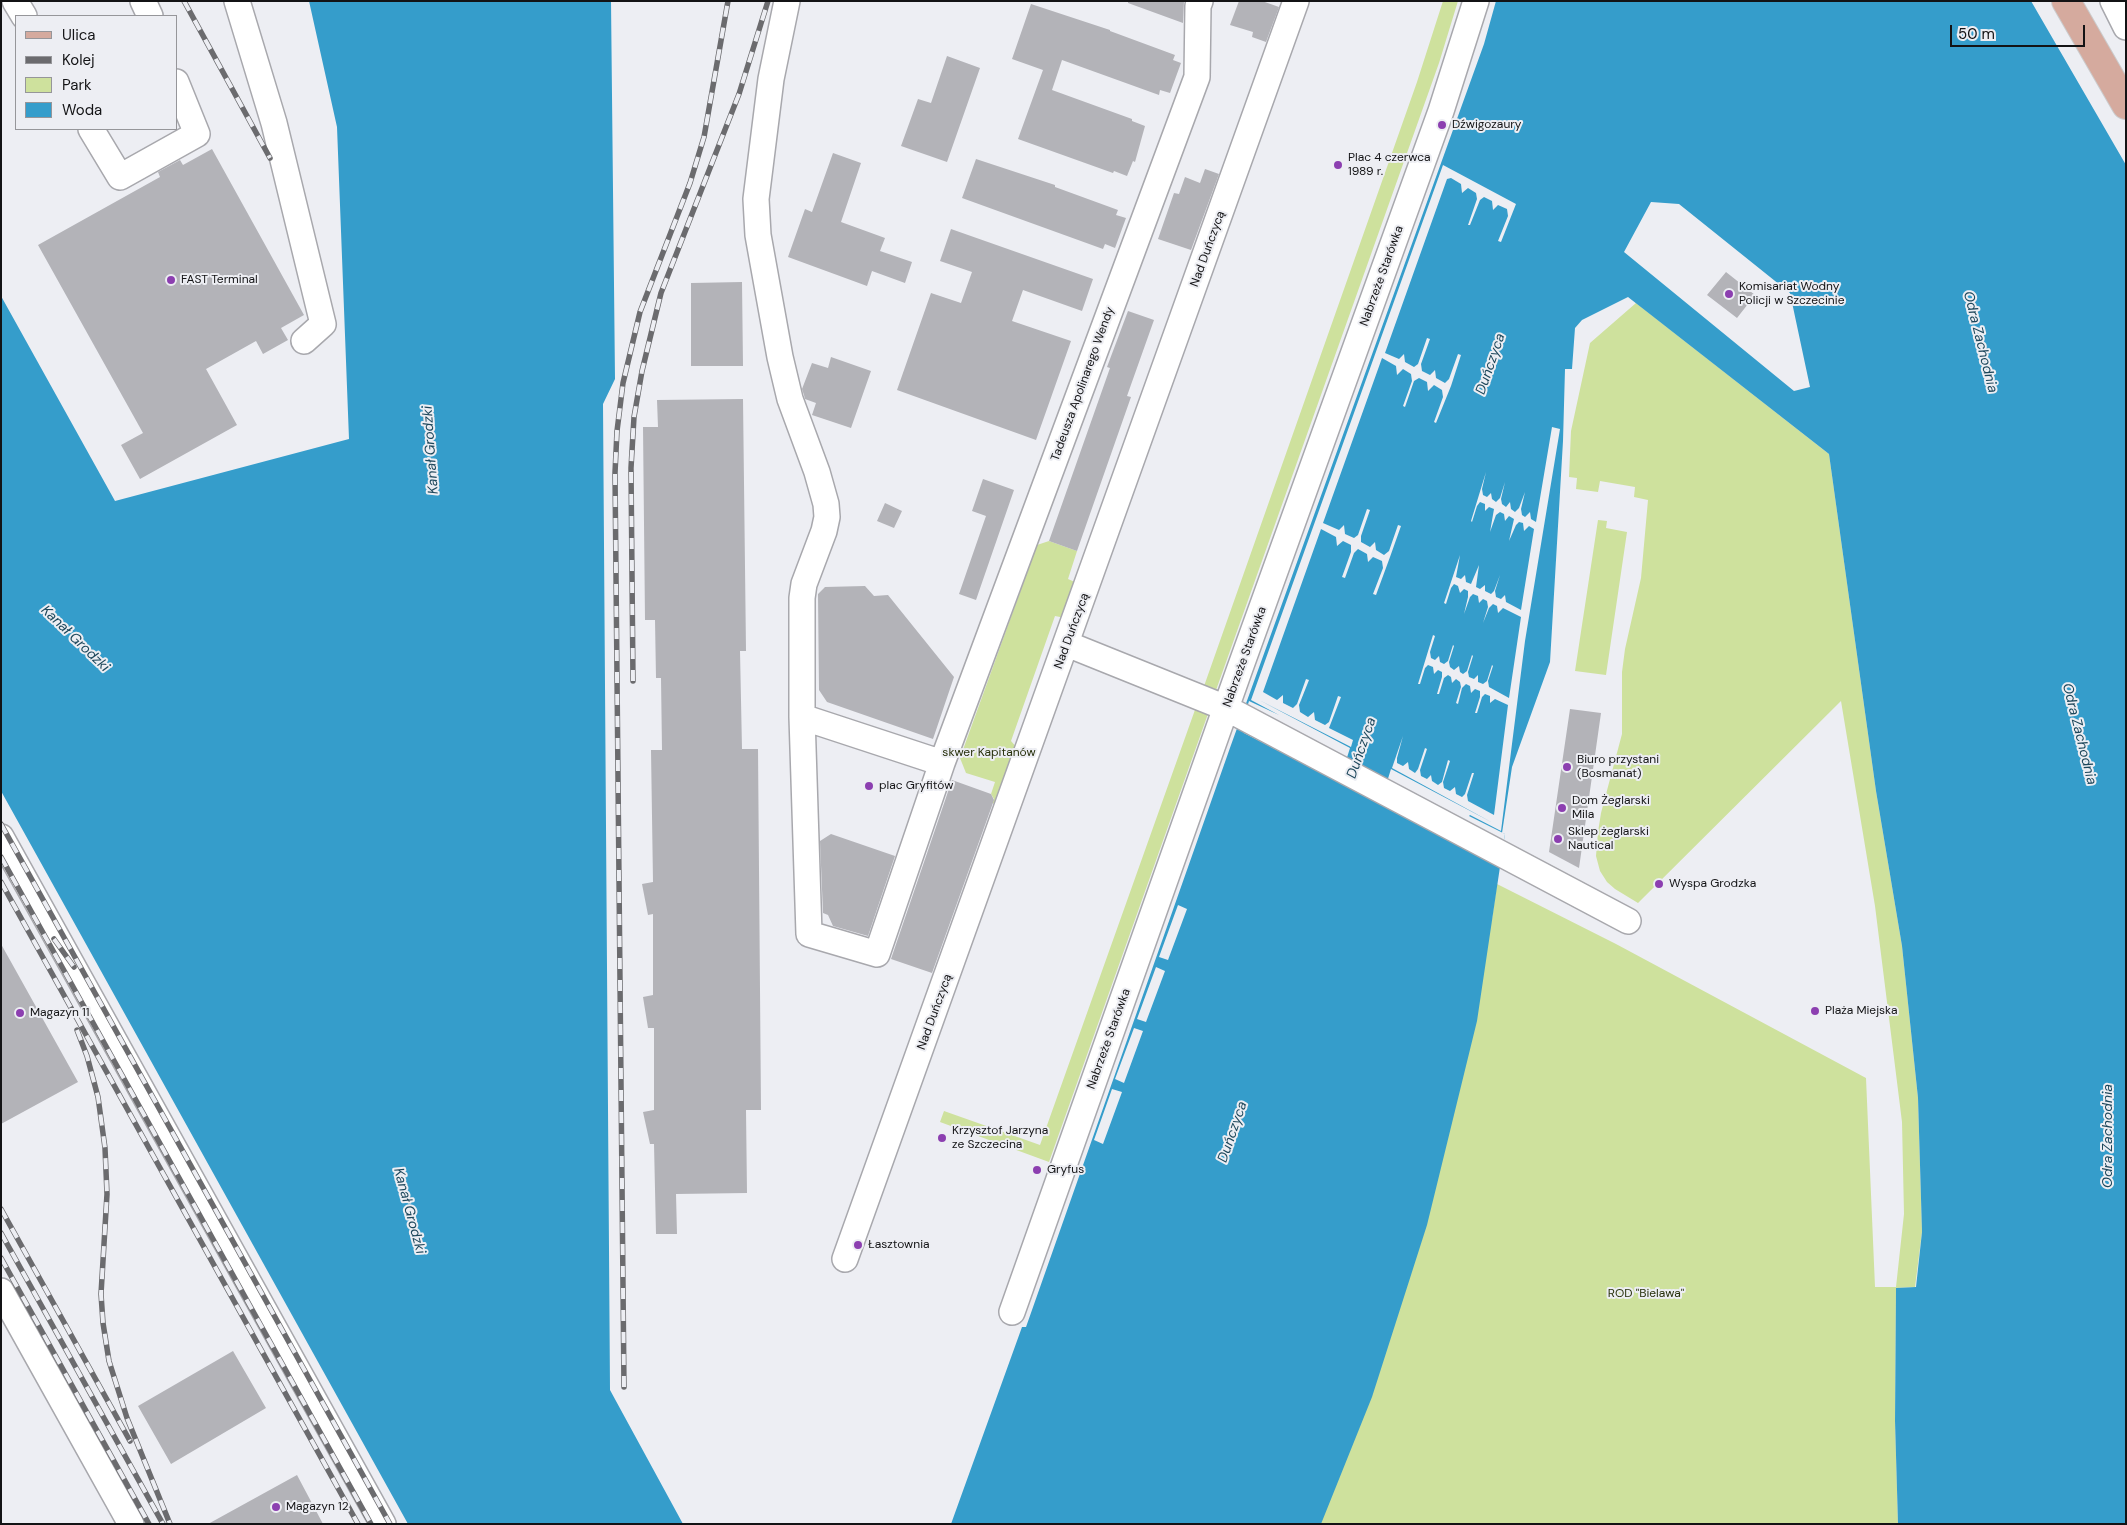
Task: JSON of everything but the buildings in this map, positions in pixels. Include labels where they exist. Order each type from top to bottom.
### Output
[{"type":"main road","points":[[2066,1],[2126,105]]},
{"type":"street","points":[[1,5],[8,1]]},
{"type":"street","points":[[15,1],[23,15]]},
{"type":"street","points":[[143,1],[150,15]]},
{"type":"street","points":[[237,1],[274,123],[324,324],[304,340]]},
{"type":"street","points":[[787,1],[771,79],[756,199],[758,235],[780,357],[790,399],[817,472],[826,504],[824,531],[804,584],[802,598],[802,717],[942,763]]},
{"type":"street","name":"Tadeusza Apolinarego Wendy","points":[[802,717],[809,934],[876,954],[942,763],[1197,77],[1198,6],[1200,1]]},
{"type":"street","name":"Nad Duńczycą","points":[[845,1259],[1296,1]]},
{"type":"street","name":"Nabrzeże Starówka","points":[[1012,1312],[1167,900],[1234,712],[1422,166],[1476,1]]},
{"type":"street","points":[[2113,1],[2126,27]]},
{"type":"street","points":[[92,130],[120,177],[197,134],[178,87]]},
{"type":"street","points":[[1067,644],[1234,712],[1628,920]]},
{"type":"street","points":[[1,838],[383,1524]]},
{"type":"street","points":[[1,1291],[131,1524]]},
{"type":"green space","points":[[1443,1],[1458,1],[1439,63],[1215,693],[1203,689],[1417,82]]},
{"type":"green space","name":"ROD \"Bielawa\"","points":[[1636,303],[1829,454],[1876,791],[1902,946],[1918,1098],[1922,1232],[1915,1287],[1896,1288],[1895,1421],[1898,1524],[1295,1524],[1492,919],[1497,884],[1616,944],[1866,1078],[1875,1287],[1896,1287],[1904,1214],[1902,1122],[1875,906],[1841,701],[1638,903],[1607,882],[1600,871],[1596,856],[1601,813],[1622,734],[1622,672],[1625,649],[1641,578],[1648,500],[1634,497],[1635,487],[1600,481],[1598,492],[1576,489],[1577,478],[1569,477],[1571,431],[1590,343]]},
{"type":"green space","points":[[1598,520],[1607,521],[1606,528],[1627,532],[1606,675],[1575,671]]},
{"type":"green space","name":"skwer Kapitanów","points":[[1049,541],[1077,551],[1068,579],[1077,583],[1065,618],[1055,616],[1011,741],[1018,749],[999,805],[992,803],[994,799],[991,794],[995,782],[966,773],[960,758],[1037,545]]},
{"type":"green space","points":[[1196,707],[1209,711],[1049,1162],[940,1122],[944,1111],[1040,1145]]},
{"type":"water","name":"Kanał Grodzki","points":[[309,1],[611,1],[615,379],[603,404],[610,1390],[683,1524],[408,1524],[1,791],[1,296],[115,501],[349,439],[337,127]]},
{"type":"water","points":[[1496,1],[2031,1],[2126,165],[2126,1524],[1898,1524],[1895,1421],[1896,1288],[1916,1287],[1922,1232],[1918,1098],[1902,946],[1876,791],[1829,454],[1628,297],[1582,320],[1575,328],[1572,369],[1565,369],[1563,441],[1550,662],[1512,767],[1502,833],[1505,834],[1477,1021],[1427,1225],[1372,1397],[1321,1524],[951,1524],[1022,1327],[1026,1327],[1231,745],[1484,44]],"holes":[[[1651,202],[1679,204],[1790,293],[1810,387],[1794,391],[1624,252]]]},
{"type":"pier","points":[[1443,165],[1516,204],[1501,242],[1498,241],[1508,216],[1507,209],[1498,205],[1493,210],[1492,201],[1484,197],[1480,200],[1470,225],[1468,225],[1477,199],[1476,193],[1468,188],[1462,193],[1461,184],[1451,178],[1447,179],[1385,353],[1399,359],[1404,354],[1405,362],[1414,367],[1418,364],[1427,338],[1430,339],[1421,364],[1422,371],[1430,375],[1435,370],[1436,378],[1445,383],[1449,379],[1458,354],[1461,355],[1451,386],[1436,423],[1434,422],[1443,397],[1442,390],[1434,385],[1428,391],[1427,382],[1419,378],[1414,381],[1405,407],[1403,406],[1412,381],[1411,374],[1403,369],[1397,375],[1396,366],[1382,358],[1323,523],[1339,530],[1344,525],[1345,534],[1354,538],[1358,535],[1367,509],[1370,510],[1361,536],[1361,542],[1370,547],[1375,542],[1376,550],[1384,555],[1389,551],[1398,525],[1401,526],[1390,557],[1376,595],[1373,594],[1383,568],[1382,561],[1373,557],[1368,562],[1367,554],[1358,549],[1354,553],[1345,578],[1342,577],[1351,552],[1351,545],[1343,541],[1337,546],[1336,537],[1321,529],[1263,692],[1277,700],[1283,695],[1283,703],[1293,708],[1297,704],[1306,679],[1309,680],[1299,705],[1300,712],[1308,717],[1314,712],[1315,720],[1325,725],[1329,722],[1338,696],[1341,697],[1329,728],[1353,740],[1351,747],[1259,700],[1350,748],[1345,764],[1386,785],[1391,769],[1493,823],[1392,768],[1403,736],[1397,763],[1403,766],[1408,762],[1409,769],[1415,773],[1425,748],[1427,749],[1420,770],[1421,776],[1427,779],[1431,775],[1432,781],[1438,785],[1442,782],[1448,760],[1450,761],[1443,782],[1444,788],[1450,791],[1455,787],[1456,794],[1462,797],[1465,794],[1472,773],[1474,773],[1467,795],[1468,801],[1494,815],[1508,705],[1495,699],[1490,703],[1490,696],[1485,694],[1482,697],[1477,713],[1475,713],[1480,691],[1475,689],[1471,693],[1470,686],[1466,684],[1462,688],[1458,704],[1456,703],[1461,687],[1460,682],[1456,679],[1452,683],[1451,677],[1448,675],[1444,678],[1439,694],[1437,694],[1442,672],[1438,670],[1434,674],[1433,667],[1428,665],[1425,668],[1420,684],[1418,684],[1433,635],[1435,636],[1430,652],[1431,658],[1435,660],[1439,656],[1440,662],[1444,664],[1448,661],[1453,645],[1449,662],[1450,667],[1454,670],[1459,666],[1460,672],[1463,674],[1467,671],[1472,655],[1468,672],[1469,677],[1474,679],[1478,675],[1478,682],[1483,684],[1487,681],[1492,665],[1488,681],[1489,687],[1509,698],[1521,617],[1503,608],[1498,613],[1497,606],[1493,604],[1489,608],[1483,623],[1488,607],[1487,601],[1483,599],[1479,603],[1478,596],[1473,594],[1470,597],[1464,614],[1468,591],[1464,589],[1460,593],[1458,586],[1454,584],[1446,604],[1444,603],[1460,555],[1456,577],[1461,579],[1465,575],[1466,582],[1471,584],[1479,565],[1476,587],[1480,589],[1485,585],[1485,591],[1491,594],[1500,575],[1495,591],[1496,597],[1501,599],[1505,595],[1506,602],[1521,610],[1534,529],[1529,526],[1524,531],[1523,523],[1519,522],[1509,541],[1514,519],[1509,516],[1505,521],[1504,514],[1500,512],[1496,515],[1490,532],[1494,509],[1489,507],[1485,511],[1485,504],[1480,502],[1471,521],[1486,472],[1482,489],[1483,495],[1487,497],[1491,493],[1492,499],[1496,502],[1500,498],[1505,482],[1501,499],[1502,504],[1506,507],[1510,502],[1511,509],[1515,512],[1519,508],[1525,492],[1521,509],[1522,515],[1525,517],[1530,512],[1531,519],[1536,522],[1552,427],[1560,429],[1525,641],[1501,831],[1469,816],[1505,834],[1500,867],[1384,806],[1341,776],[1339,782],[1244,733],[1241,728],[1249,701],[1279,715],[1251,700]]},
{"type":"pier","points":[[1178,905],[1187,909],[1168,960],[1159,957]]},
{"type":"pier","points":[[1156,967],[1165,971],[1146,1022],[1137,1019]]},
{"type":"pier","points":[[1134,1028],[1143,1031],[1124,1083],[1115,1079]]},
{"type":"pier","points":[[1112,1089],[1122,1092],[1103,1144],[1094,1140]]},
{"type":"railway","points":[[184,1],[270,158]]},
{"type":"railway","points":[[624,1387],[615,473],[617,431],[623,383],[640,312],[690,183],[704,137],[728,1]]},
{"type":"railway","points":[[633,681],[631,468],[634,417],[642,371],[661,293],[739,94],[768,1]]},
{"type":"railway","points":[[1,824],[390,1524]]},
{"type":"railway","points":[[1,857],[371,1524]]},
{"type":"railway","points":[[1,882],[358,1524]]},
{"type":"railway","points":[[54,939],[74,967]]},
{"type":"railway","points":[[77,1030],[87,1056],[98,1097],[105,1148],[107,1194],[101,1294],[109,1361],[127,1418],[170,1524]]},
{"type":"railway","points":[[1,1209],[130,1441]]},
{"type":"railway","points":[[1,1233],[163,1524]]},
{"type":"railway","points":[[1,1258],[149,1524]]},
{"type":"place","name":"Dźwigozaury","points":[[1442,125]]},
{"type":"place","name":"Plac 4 czerwca 1989 r.","points":[[1338,165]]},
{"type":"place","name":"FAST Terminal","points":[[171,280]]},
{"type":"place","name":"Komisariat Wodny Policji w Szczecinie","points":[[1729,294]]},
{"type":"place","name":"Biuro przystani (Bosmanat)","points":[[1567,767]]},
{"type":"place","name":"plac Gryfitów","points":[[869,786]]},
{"type":"place","name":"Dom Żeglarski Mila","points":[[1562,808]]},
{"type":"place","name":"Sklep żeglarski Nautical","points":[[1558,839]]},
{"type":"place","name":"Wyspa Grodzka","points":[[1659,884]]},
{"type":"place","name":"Plaża Miejska","points":[[1815,1011]]},
{"type":"place","name":"Magazyn 11","points":[[20,1013]]},
{"type":"place","name":"Krzysztof Jarzyna ze Szczecina","points":[[942,1138]]},
{"type":"place","name":"Gryfus","points":[[1037,1170]]},
{"type":"place","name":"Łasztownia","points":[[858,1245]]},
{"type":"place","name":"Magazyn 12","points":[[276,1507]]},
{"type":"water label","name":"Odra Zachodnia","points":[[1980,342]]},
{"type":"water label","name":"Duńczyca","points":[[1491,364]]},
{"type":"water label","name":"Odra Zachodnia","points":[[2079,734]]},
{"type":"water label","name":"Duńczyca","points":[[1362,748]]},
{"type":"water label","name":"Duńczyca","points":[[1233,1132]]},
{"type":"water label","name":"Odra Zachodnia","points":[[2108,1136]]}]
